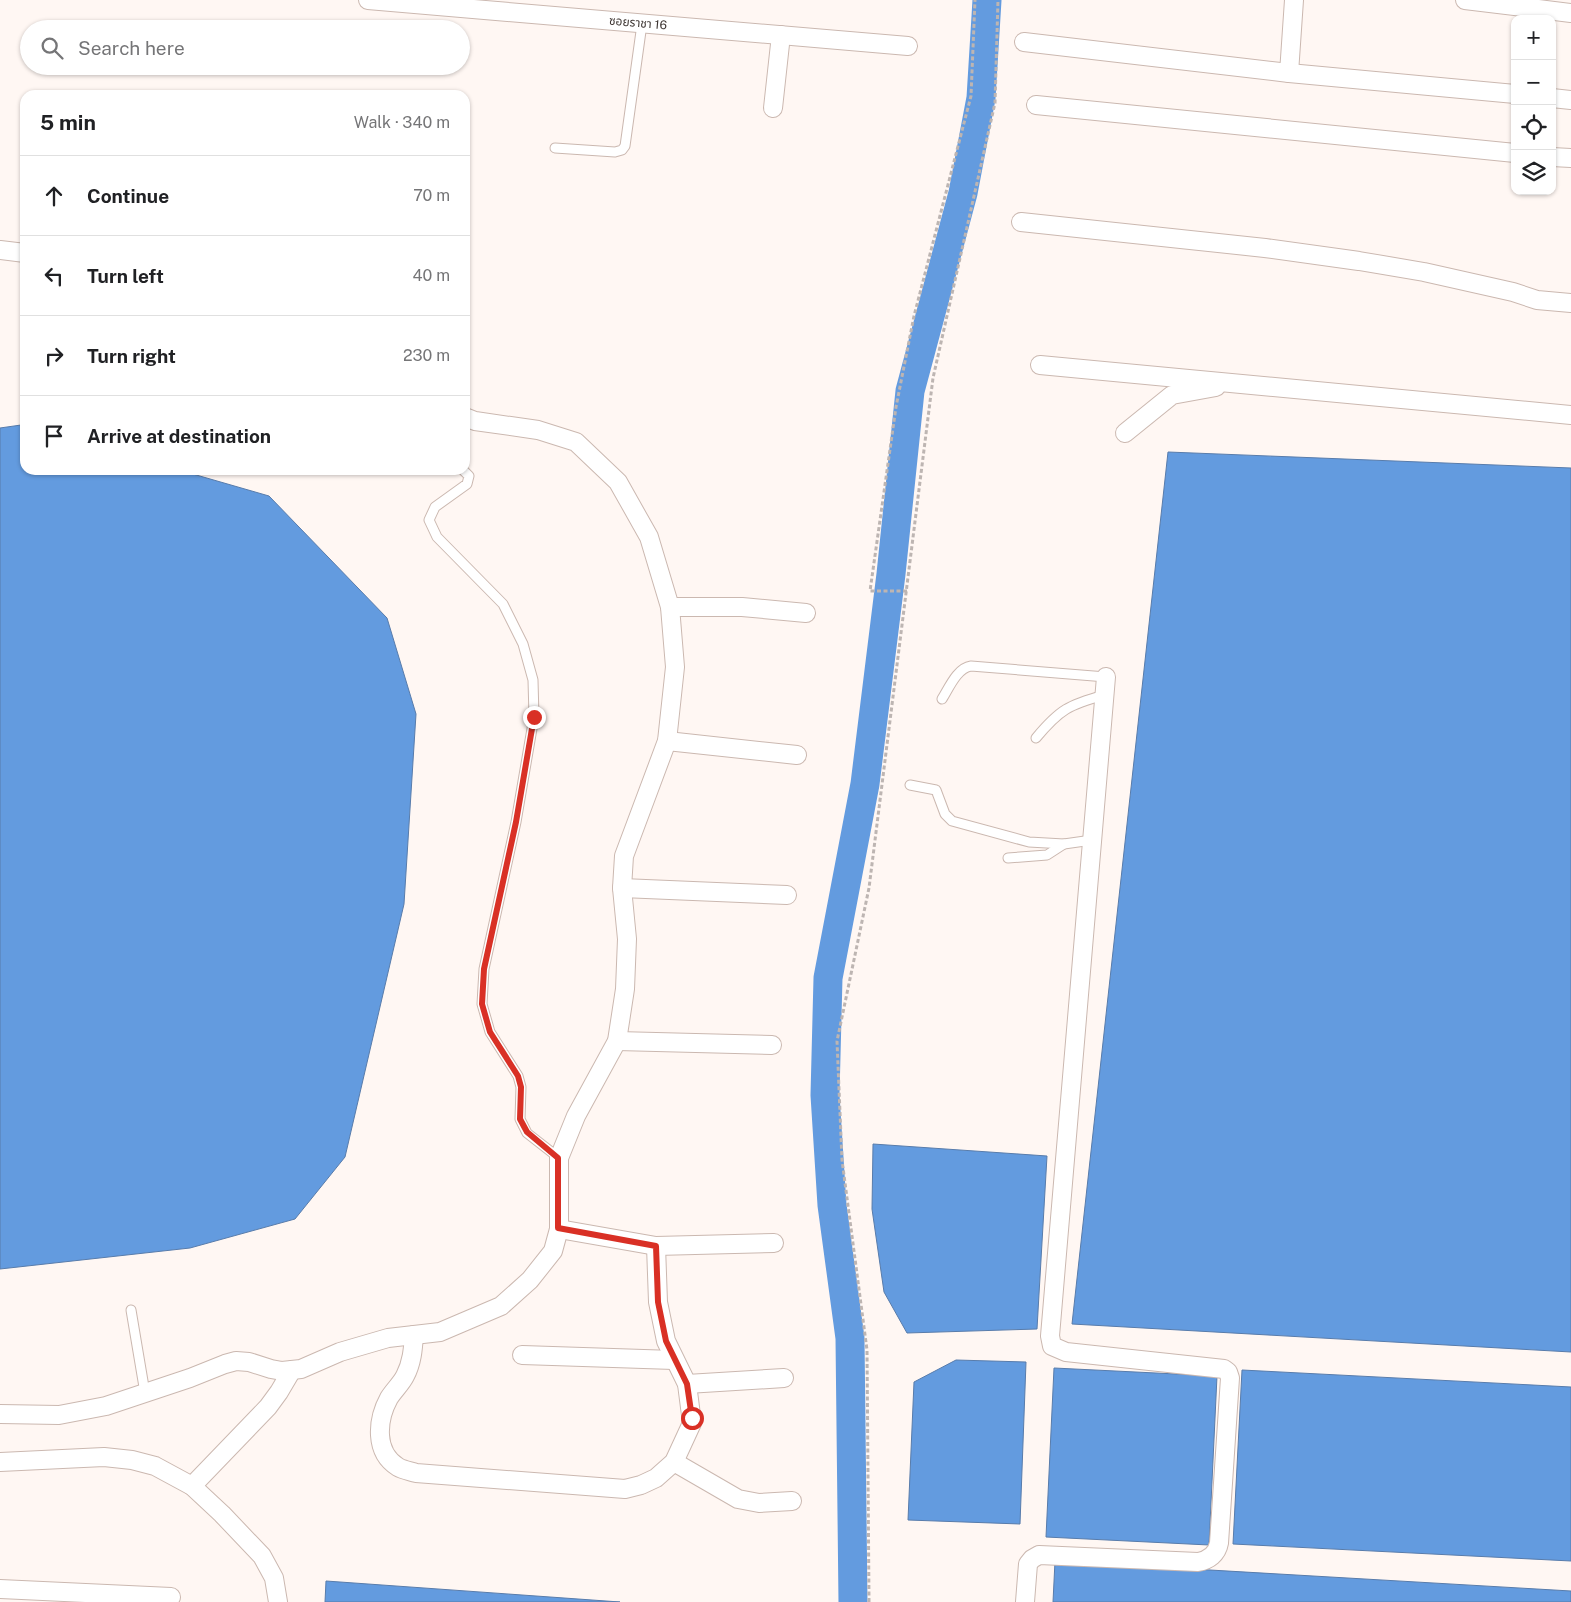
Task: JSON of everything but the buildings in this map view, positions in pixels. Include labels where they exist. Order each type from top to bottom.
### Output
[{"type":"street","name":"ซอยราชา 16","points":[[368,0],[908,46]]},
{"type":"street","points":[[1289,73],[1294,0]]},
{"type":"street","points":[[1465,0],[1571,13]]},
{"type":"street","points":[[773,108],[781,36]]},
{"type":"street","points":[[1024,42],[1289,73],[1511,94]]},
{"type":"street","points":[[1556,98],[1571,100]]},
{"type":"street","points":[[1036,105],[1511,153]]},
{"type":"street","points":[[1556,157],[1571,158]]},
{"type":"street","points":[[1020,222],[1265,248],[1358,261],[1424,272],[1513,292],[1537,300],[1571,303]]},
{"type":"street","points":[[0,250],[20,252]]},
{"type":"street","points":[[1040,365],[1571,415]]},
{"type":"street","points":[[1125,433],[1172,395],[1236,383]]},
{"type":"street","points":[[0,1414],[59,1415],[106,1406],[236,1361],[249,1362],[271,1369],[301,1369],[340,1352],[388,1338],[440,1332],[501,1306],[530,1280],[553,1251],[558,1228],[558,1158],[576,1116],[617,1041],[626,972],[627,939],[622,888],[624,856],[666,741],[675,667],[670,607],[649,537],[618,482],[576,442],[538,430],[470,419]]},
{"type":"street","points":[[670,607],[742,608],[806,613]]},
{"type":"street","points":[[1026,1602],[1028,1564],[1039,1555],[1198,1562],[1204,1561],[1213,1555],[1218,1549],[1219,1543],[1230,1378],[1228,1372],[1224,1368],[1066,1352],[1052,1346],[1050,1336],[1105,686]]},
{"type":"street","points":[[666,741],[797,754]]},
{"type":"street","points":[[622,888],[787,895]]},
{"type":"street","points":[[617,1041],[772,1045]]},
{"type":"street","points":[[558,1228],[656,1246],[774,1244]]},
{"type":"street","points":[[414,1335],[411,1360],[405,1376],[390,1398],[383,1413],[380,1428],[380,1444],[387,1458],[399,1467],[416,1473],[625,1489],[641,1485],[656,1478],[674,1462],[692,1423],[687,1384],[666,1341],[658,1302],[656,1246]]},
{"type":"street","points":[[522,1355],[674,1360]]},
{"type":"street","points":[[192,1486],[268,1407],[292,1370]]},
{"type":"street","points":[[687,1384],[784,1378]]},
{"type":"street","points":[[0,1462],[104,1457],[132,1460],[156,1466],[192,1486],[262,1556],[274,1578],[278,1602]]},
{"type":"street","points":[[674,1462],[738,1500],[759,1503],[792,1501]]},
{"type":"street","points":[[0,1589],[62,1597],[171,1597]]},
{"type":"lane","points":[[555,148],[615,152],[622,150],[625,146],[642,24]]},
{"type":"lane","points":[[468,475],[467,484],[435,507],[430,520],[437,537],[503,604],[523,644],[533,680],[534,717],[516,822],[484,969],[482,1004],[490,1032],[518,1076],[521,1087],[520,1119],[527,1132],[558,1158]]},
{"type":"lane","points":[[942,699],[961,671],[971,666],[1105,686]]},
{"type":"lane","points":[[1036,738],[1065,708],[1105,686]]},
{"type":"lane","points":[[910,785],[936,790],[945,814],[952,821],[1029,842],[1064,844],[1092,840]]},
{"type":"lane","points":[[1008,858],[1047,855],[1064,844]]},
{"type":"lane","points":[[131,1310],[145,1393]]},
{"type":"path","points":[[907,591],[870,591],[896,406],[914,316],[971,96],[975,0]]},
{"type":"path","points":[[869,1602],[867,1350],[842,1160],[837,1041],[869,888],[933,378],[995,103],[998,0]]},
{"type":"water","points":[[20,425],[20,475],[196,475],[269,496],[387,618],[416,714],[404,904],[345,1157],[295,1219],[190,1248],[0,1269],[0,428]]},
{"type":"water","points":[[1168,452],[1571,468],[1571,1352],[1072,1324]]},
{"type":"water","points":[[873,1144],[1047,1156],[1037,1329],[907,1333],[884,1292],[872,1209]]},
{"type":"water","points":[[956,1360],[1026,1362],[1020,1524],[908,1520],[914,1382]]},
{"type":"water","points":[[1054,1368],[1217,1376],[1209,1545],[1046,1537]]},
{"type":"water","points":[[1242,1370],[1571,1387],[1571,1561],[1233,1544]]},
{"type":"water","points":[[1055,1561],[1571,1591],[1571,1602],[1053,1602]]},
{"type":"water","points":[[326,1581],[620,1602],[325,1602]]},
{"type":"waterway","points":[[853,1602],[850,1338],[832,1205],[825,1095],[828,978],[865,784],[891,574],[910,391],[963,193],[981,98],[987,0]]},
{"type":"route","points":[[534,717],[516,822],[484,969],[482,1004],[490,1032],[518,1076],[521,1087],[520,1119],[527,1132],[558,1158],[558,1228],[656,1246],[658,1302],[666,1341],[687,1384],[692,1418]]}]
